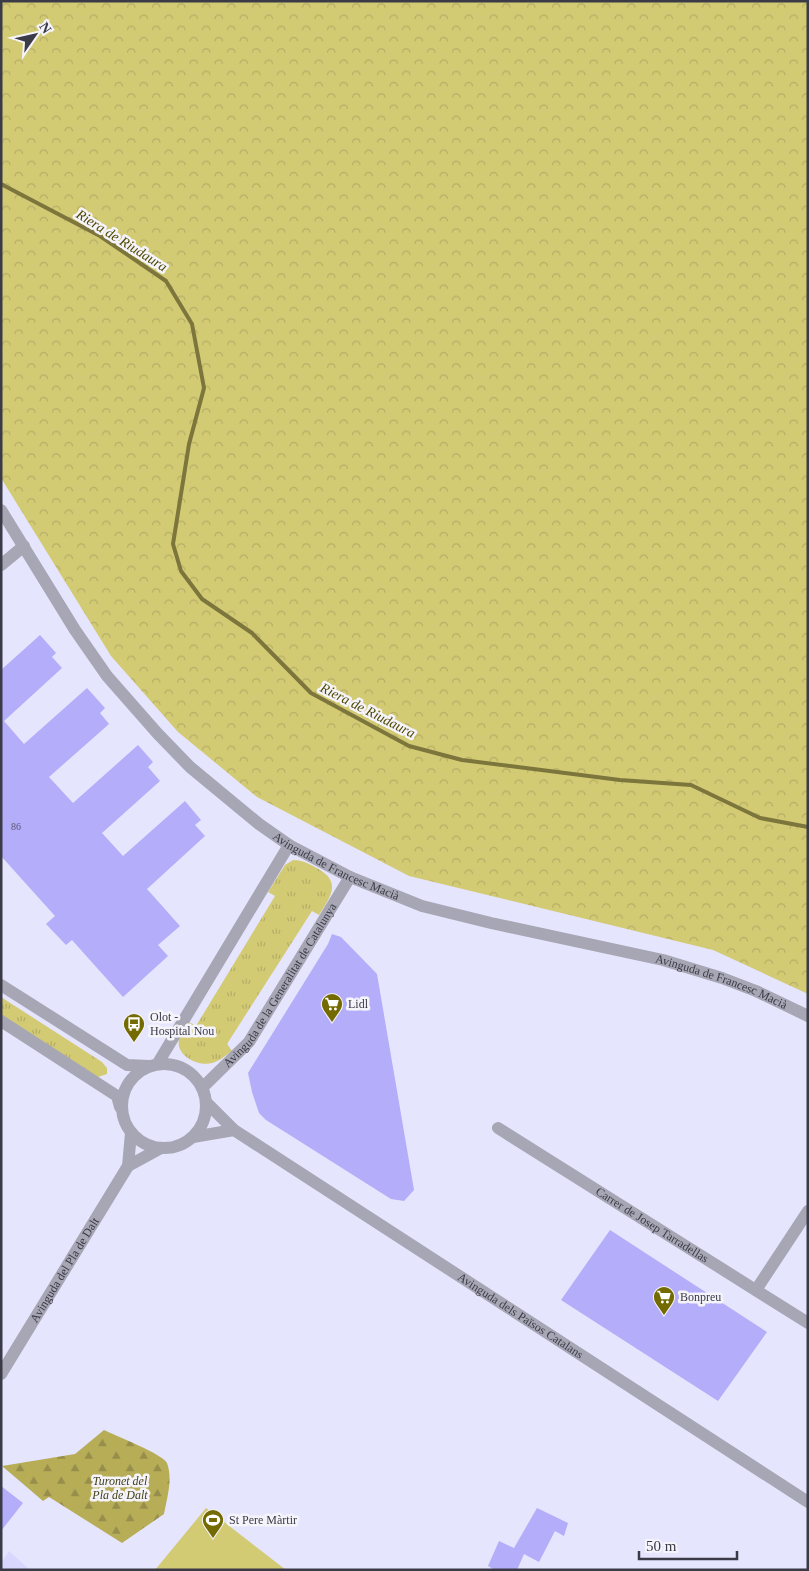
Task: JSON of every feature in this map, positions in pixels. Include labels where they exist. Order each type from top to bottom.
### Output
[{"type":"street","name":"Avinguda de Francesc Macià","points":[[1,510],[75,630],[107,676],[190,767],[259,824],[289,845],[350,877],[422,906],[696,969],[756,991],[808,1016]]},
{"type":"street","points":[[1,565],[24,546]]},
{"type":"street","points":[[122,1113],[121,1101],[130,1079],[138,1071],[153,1065],[289,845]]},
{"type":"street","name":"Avinguda de la Generalitat de Catalunya","points":[[202,1088],[249,1042],[350,877]]},
{"type":"street","points":[[1,985],[127,1065],[176,1065],[187,1070],[196,1078],[202,1088],[206,1102],[201,1126],[193,1137],[173,1147],[161,1148],[144,1144],[131,1133],[117,1096],[1,1021]]},
{"type":"street","name":"Avinguda dels Països Catalans","points":[[206,1102],[234,1130],[808,1502]]},
{"type":"street","name":"Carrer de Josep Tarradellas","points":[[498,1128],[808,1323]]},
{"type":"street","points":[[193,1137],[234,1130]]},
{"type":"street","name":"Avinguda del Pla de Dalt","points":[[1,1374],[128,1166],[131,1133]]},
{"type":"street","name":"Avinguda del Pla de Dalt","points":[[128,1166],[161,1148]]},
{"type":"street","points":[[756,1290],[808,1212]]},
{"type":"shaded area","points":[[9,1551],[30,1570],[1,1570],[1,1563]]},
{"type":"green space","points":[[1,1],[808,1],[808,994],[713,950],[409,876],[257,797],[178,732],[111,656],[1,478]]},
{"type":"green space","points":[[293,860],[309,864],[329,878],[332,883],[332,889],[328,901],[319,915],[312,911],[227,1044],[232,1051],[220,1059],[207,1064],[189,1059],[184,1055],[179,1045],[181,1035],[189,1022],[196,1026],[275,896],[268,892],[285,865]]},
{"type":"green space","points":[[1,997],[102,1062],[107,1068],[107,1074],[98,1077],[1,1015]]},
{"type":"green space","name":"Turonet del Pla de Dalt","points":[[104,1430],[164,1459],[169,1469],[169,1489],[164,1514],[122,1543],[49,1497],[43,1501],[2,1466],[75,1454]]},
{"type":"green space","name":"St Pere Màrtir","points":[[206,1508],[286,1570],[155,1570]]},
{"type":"building","points":[[40,635],[56,653],[52,657],[62,668],[4,721],[24,744],[87,688],[105,708],[100,713],[109,724],[49,777],[73,803],[138,745],[153,762],[148,767],[160,781],[102,833],[123,856],[185,801],[201,820],[195,825],[205,836],[147,889],[180,926],[158,945],[168,956],[123,997],[72,940],[66,945],[46,924],[55,916],[1,856],[1,670]]},
{"type":"building","name":"Lidl","points":[[332,934],[341,937],[377,974],[414,1190],[404,1201],[391,1199],[266,1120],[259,1113],[252,1092],[248,1073],[328,944]]},
{"type":"building","name":"Bonpreu","points":[[610,1230],[767,1332],[718,1401],[561,1300]]},
{"type":"building","points":[[1,1486],[23,1503],[1,1531]]},
{"type":"building","points":[[537,1508],[568,1523],[564,1536],[555,1531],[539,1562],[524,1554],[517,1570],[495,1570],[488,1566],[499,1541],[514,1548]]},
{"type":"waterway","name":"Riera de Riudaura","points":[[1,184],[100,236],[166,281],[192,324],[204,388],[189,444],[173,544],[181,571],[202,599],[252,633],[311,693],[409,746],[462,760],[620,780],[691,785],[760,818],[808,827]]},
{"type":"place","name":"Lidl","points":[[332,1023]]},
{"type":"place","name":"Olot - Hospital Nou","points":[[134,1043]]},
{"type":"place","name":"Bonpreu","points":[[664,1316]]},
{"type":"place","name":"St Pere Màrtir","points":[[213,1539]]}]
